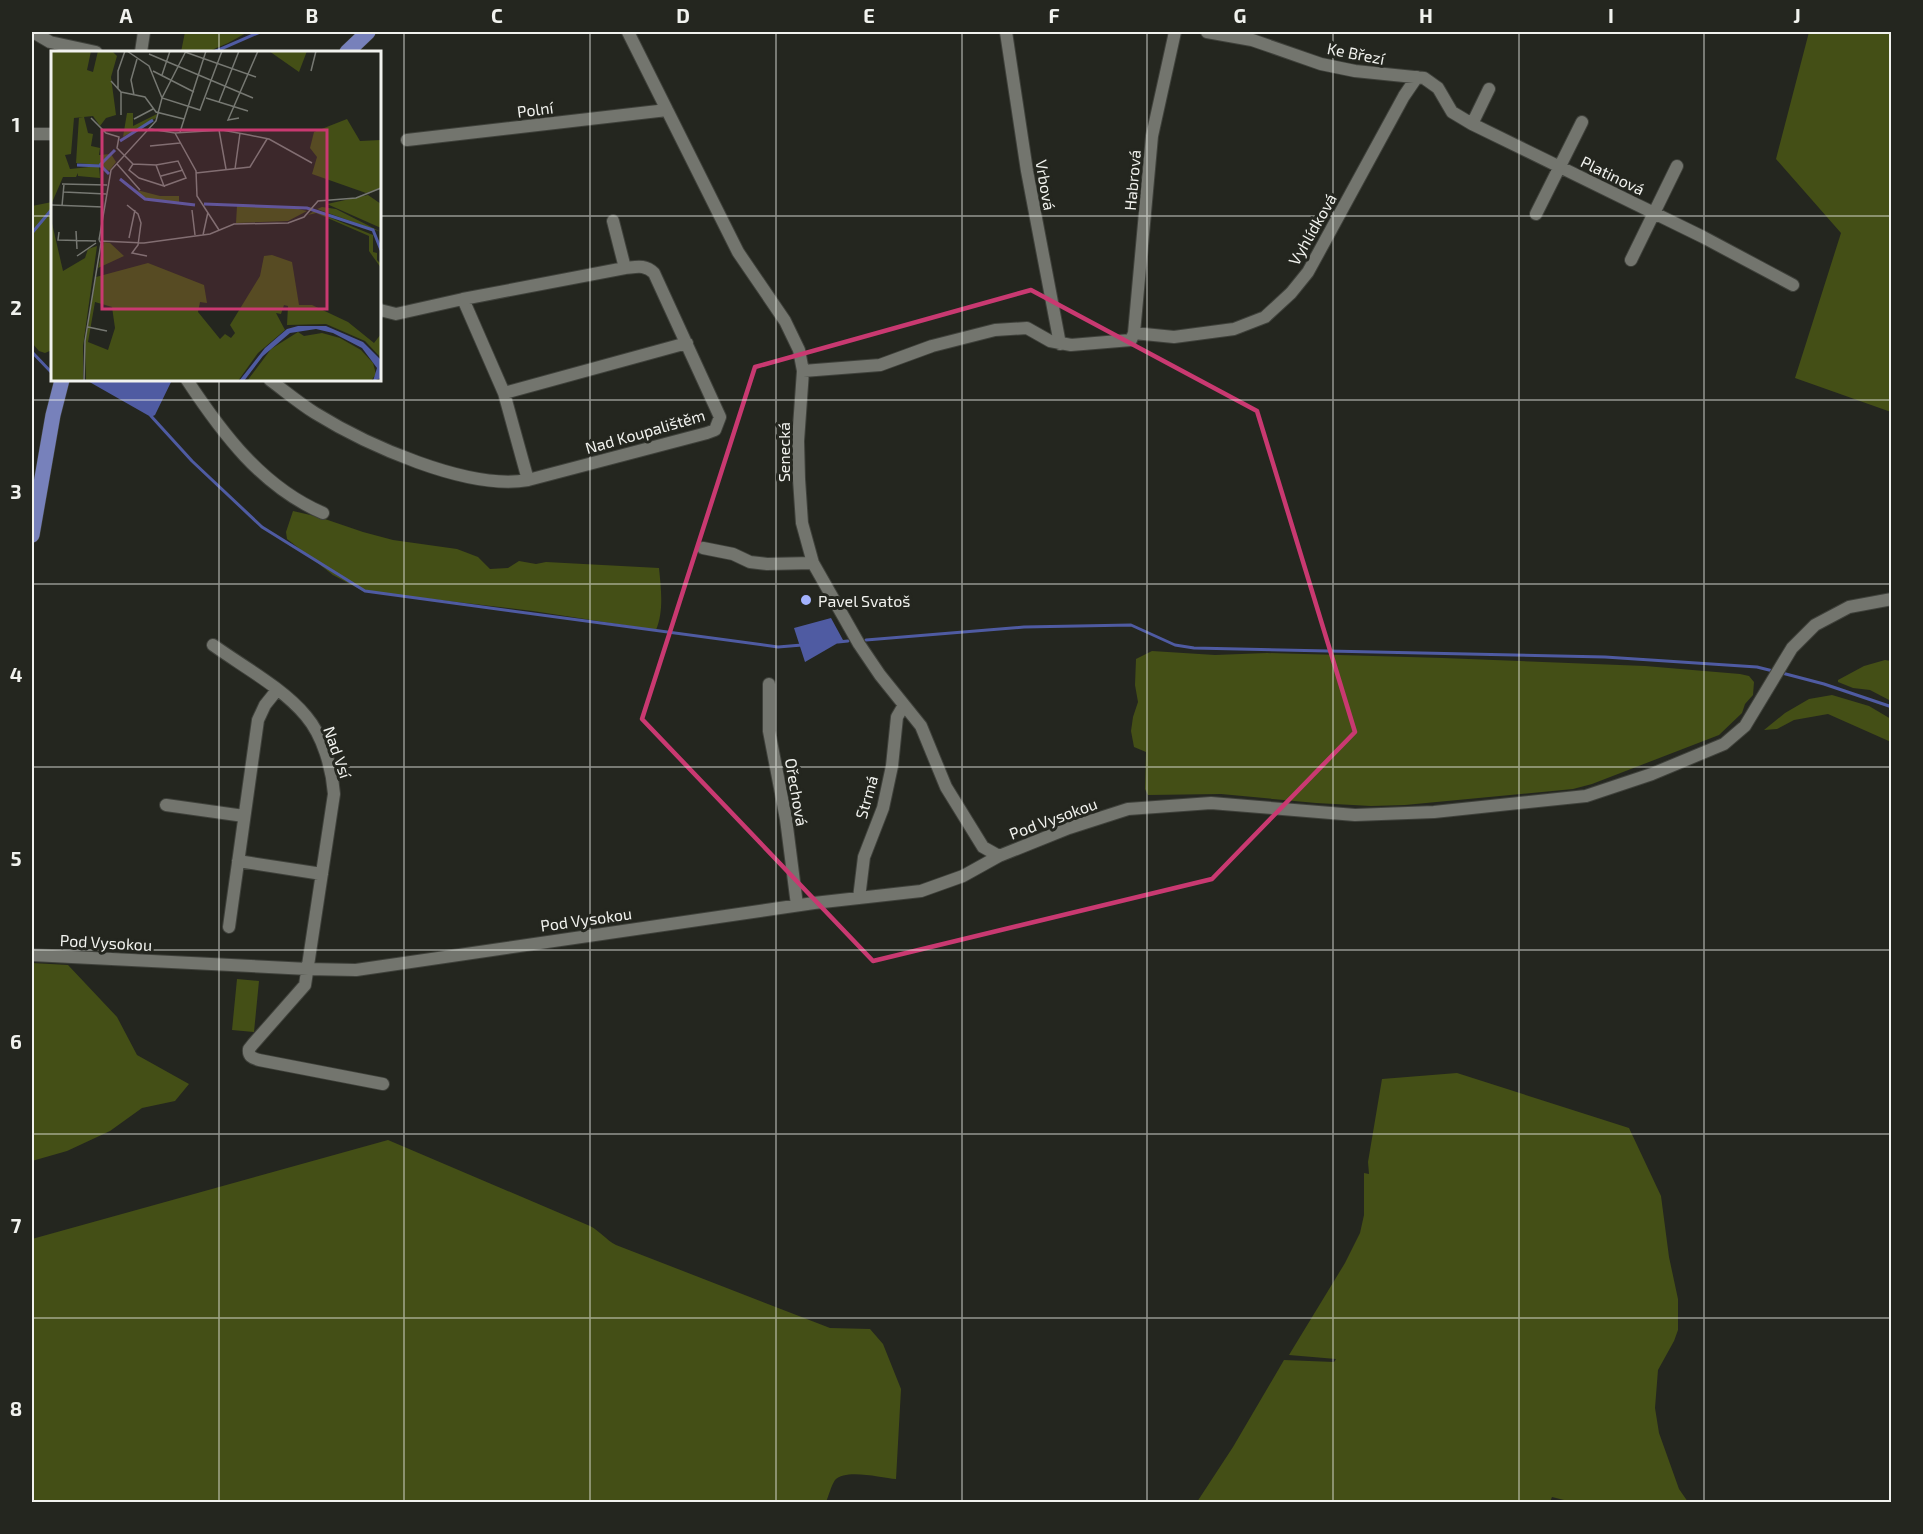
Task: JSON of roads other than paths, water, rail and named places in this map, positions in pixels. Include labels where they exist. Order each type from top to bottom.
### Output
[{"type":"main road","points":[[348,51],[368,32]]},
{"type":"main road","points":[[32,535],[37,475],[62,381]]},
{"type":"street","points":[[33,32],[50,42],[91,51]]},
{"type":"street","points":[[141,51],[144,32]]},
{"type":"street","name":"Senecká","points":[[628,32],[738,252],[785,321],[799,350],[803,371],[798,441],[799,479],[802,524],[813,563],[859,644],[921,726],[946,787],[983,847],[999,856]]},
{"type":"street","name":"Vrbová","points":[[1006,32],[1027,171],[1060,344]]},
{"type":"street","name":"Habrová","points":[[1134,333],[1152,136],[1175,32]]},
{"type":"street","name":"Ke Březí","points":[[1207,32],[1252,40],[1321,64],[1355,71],[1417,77],[1431,81]]},
{"type":"street","name":"Vyhlídková","points":[[803,371],[880,365],[932,346],[995,330],[1027,328],[1060,344],[1071,345],[1131,339],[1134,333],[1174,337],[1234,329],[1265,317],[1291,293],[1308,272],[1404,96],[1417,77]]},
{"type":"street","name":"Platinová","points":[[1431,81],[1443,94],[1452,112],[1472,124],[1654,213],[1793,285]]},
{"type":"street","points":[[1472,124],[1489,89]]},
{"type":"street","name":"Polní","points":[[407,140],[667,110]]},
{"type":"street","points":[[1536,214],[1582,122]]},
{"type":"street","points":[[32,134],[51,134]]},
{"type":"street","points":[[1631,260],[1677,166]]},
{"type":"street","points":[[613,221],[625,268]]},
{"type":"street","name":"Nad Koupalištěm","points":[[271,381],[313,412],[365,440],[424,465],[479,479],[514,483],[707,433],[715,430],[720,417],[654,273],[649,268],[642,266],[625,268],[396,314],[381,310]]},
{"type":"street","points":[[463,299],[504,393],[528,480]]},
{"type":"street","points":[[504,393],[687,343]]},
{"type":"street","points":[[188,381],[258,471],[287,495],[323,513]]},
{"type":"street","points":[[703,548],[733,554],[750,562],[813,563]]},
{"type":"street","name":"Pod Vysokou","points":[[32,955],[356,970],[797,905],[921,891],[963,876],[999,856],[1069,828],[1128,810],[1211,803],[1355,815],[1434,812],[1586,796],[1652,774],[1724,744],[1745,726],[1792,648],[1815,625],[1849,607],[1892,599]]},
{"type":"street","name":"Nad Vsí","points":[[213,645],[278,690],[307,717],[318,737],[333,781],[334,794],[305,985],[249,1049],[251,1057],[383,1084]]},
{"type":"street","name":"Ořechová","points":[[769,684],[769,731],[786,819],[797,905]]},
{"type":"street","points":[[229,927],[258,720],[265,705],[278,690]]},
{"type":"street","name":"Strmá","points":[[859,898],[864,857],[884,808],[897,717],[904,705]]},
{"type":"street","points":[[166,805],[244,816]]},
{"type":"street","points":[[238,861],[322,874]]},
{"type":"water","points":[[88,381],[172,381],[155,415],[151,417]]},
{"type":"water","points":[[831,618],[843,640],[805,662],[794,628]]},
{"type":"waterway","points":[[216,51],[260,32]]},
{"type":"waterway","points":[[32,233],[51,210]]},
{"type":"waterway","points":[[32,352],[51,372]]},
{"type":"waterway","points":[[151,416],[192,461],[262,527],[365,591],[778,647],[802,645]]},
{"type":"waterway","points":[[866,640],[1024,627],[1131,625],[1175,645],[1194,648],[1605,657],[1757,667],[1773,671]]},
{"type":"waterway","points":[[838,642],[848,641]]},
{"type":"waterway","points":[[1782,673],[1824,684],[1892,707]]},
{"type":"place","name":"Pavel Svatoš","points":[[806,600]]}]
